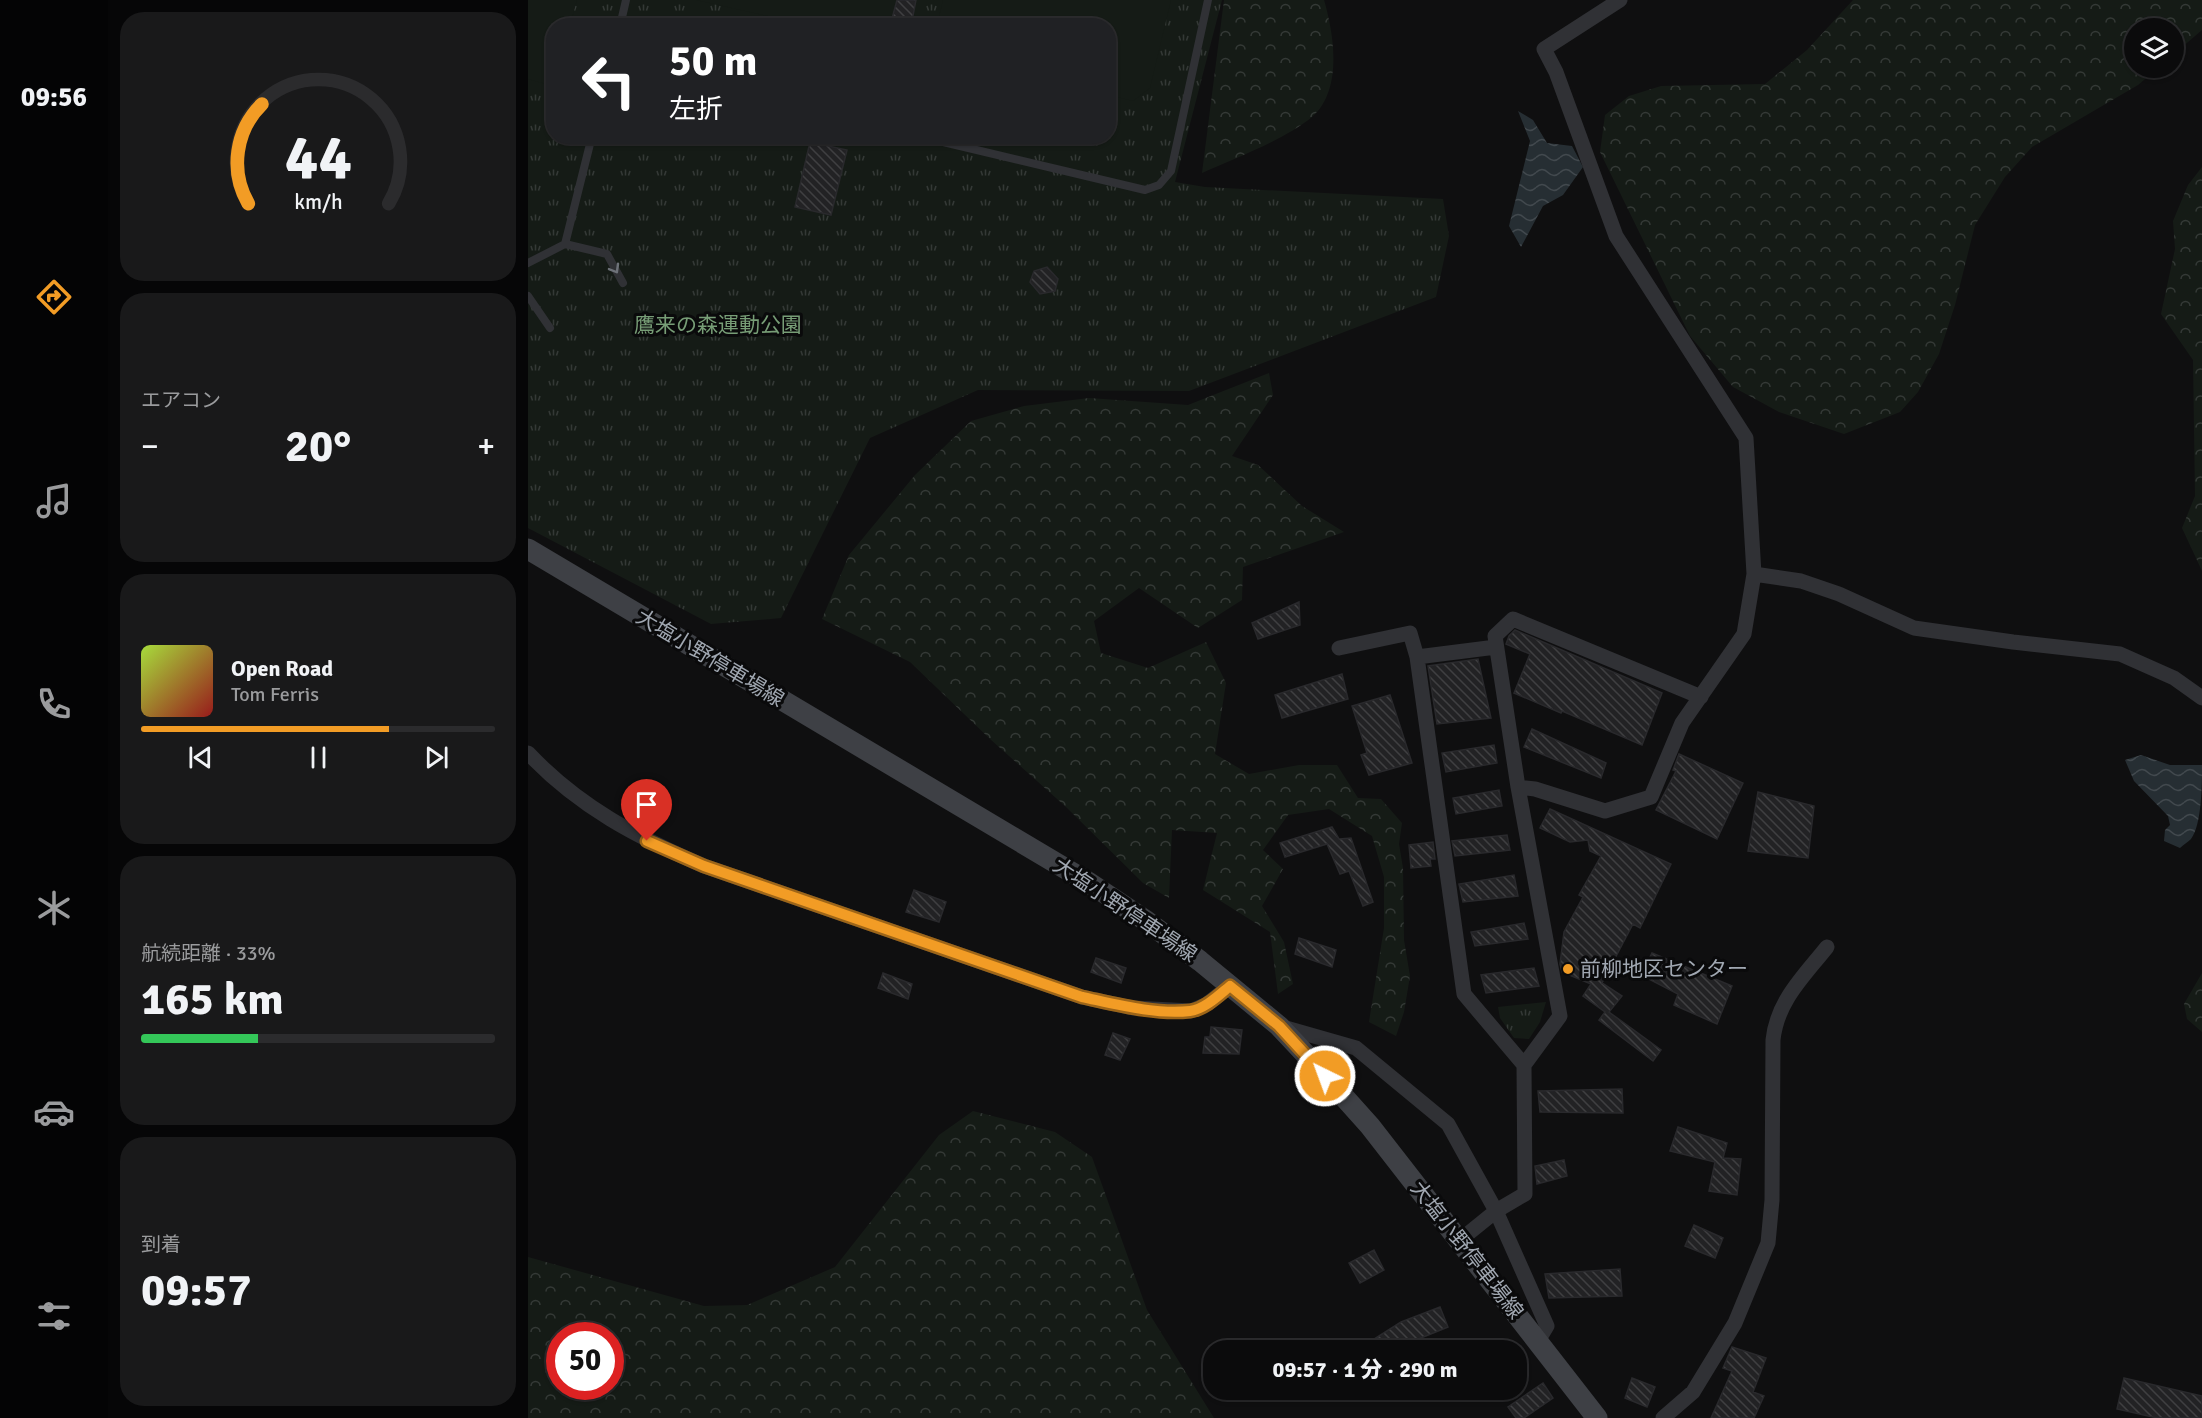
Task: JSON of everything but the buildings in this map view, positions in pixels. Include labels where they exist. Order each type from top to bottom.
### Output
[{"type":"main road","name":"大塩小野停車場線","points":[[528,549],[1088,882],[1145,920],[1230,986],[1279,1026],[1370,1126],[1597,1418]]},
{"type":"street","points":[[1518,787],[1535,789],[1605,811],[1651,797],[1682,723],[1744,634],[1754,574],[1746,438],[1616,236],[1556,72],[1544,49],[1620,0]]},
{"type":"street","points":[[1754,574],[1801,581],[1839,594],[1914,628],[2120,654],[2174,678],[2202,698]]},
{"type":"street","points":[[1459,1241],[1496,1211],[1525,1194],[1524,1065],[1560,1016],[1518,787],[1495,636],[1513,619],[1701,697]]},
{"type":"street","points":[[1339,648],[1410,633],[1417,657],[1464,994],[1524,1065]]},
{"type":"street","points":[[1417,657],[1496,647]]},
{"type":"street","points":[[528,753],[594,810],[647,841],[704,866],[1082,997],[1133,1008],[1191,1011],[1207,1004],[1230,986]]},
{"type":"street","points":[[1663,1418],[1693,1392],[1735,1323],[1768,1243],[1772,1200],[1775,1024],[1787,998],[1827,947]]},
{"type":"street","points":[[1279,1026],[1356,1048],[1448,1124],[1496,1211],[1547,1326],[1538,1341]]},
{"type":"lane","points":[[622,18],[626,0]]},
{"type":"lane","points":[[952,144],[1145,190],[1159,185],[1171,171],[1208,0]]},
{"type":"lane","points":[[565,244],[590,144]]},
{"type":"lane","points":[[528,263],[565,244],[607,254],[623,283]]},
{"type":"lane","points":[[528,296],[550,328]]},
{"type":"green space","name":"鷹来の森運動公園","points":[[528,0],[1222,0],[1175,182],[1205,187],[1443,199],[1449,236],[1436,297],[1189,391],[978,390],[870,438],[781,618],[711,624],[528,528]]},
{"type":"green space","points":[[528,0],[577,0],[572,18],[546,18],[546,84],[528,79]]},
{"type":"green space","points":[[696,0],[897,0],[892,18],[776,18]]},
{"type":"green space","points":[[943,0],[1171,0],[1150,88],[1133,101],[1116,97],[1116,18],[939,18]]},
{"type":"green space","points":[[1224,0],[1324,0],[1333,45],[1332,77],[1322,106],[1312,117],[1274,141],[1202,173]]},
{"type":"green space","points":[[1853,0],[2202,0],[2202,30],[2184,45],[2184,18],[2124,18],[2124,78],[2146,78],[2032,147],[2005,177],[1975,225],[1955,305],[1939,354],[1918,392],[1900,412],[1844,434],[1779,412],[1733,387],[1690,336],[1600,152],[1605,115],[1629,96],[1661,86],[1765,84],[1807,50]]},
{"type":"green space","points":[[2202,167],[2202,571],[2182,528],[2195,496],[2193,360],[2161,314],[2175,249],[2173,221],[2188,185]]},
{"type":"green space","points":[[1269,373],[1273,395],[1232,456],[1258,465],[1302,506],[1344,532],[1243,567],[1242,600],[1198,628],[1139,588],[1094,621],[1101,653],[1148,668],[1206,642],[1226,683],[1215,754],[1249,774],[1299,765],[1337,765],[1358,798],[1381,799],[1402,823],[1399,844],[1403,868],[1404,940],[1410,976],[1404,1012],[1396,1036],[1369,1022],[1384,928],[1384,877],[1372,836],[1329,809],[1288,815],[1263,850],[1283,869],[1262,906],[1284,942],[1293,984],[1278,994],[1270,932],[1203,890],[1217,833],[1172,830],[1169,898],[1143,883],[1066,807],[990,739],[910,662],[822,619],[849,555],[915,475],[971,421],[1024,406],[1089,398],[1188,405]]},
{"type":"green space","points":[[2202,973],[2202,1032],[2187,1019],[2184,1004]]},
{"type":"green space","points":[[1546,1002],[1540,1022],[1529,1039],[1514,1038],[1500,1018],[1498,1007]]},
{"type":"green space","points":[[973,1111],[1055,1132],[1092,1157],[1147,1310],[1214,1418],[528,1418],[528,1257],[704,1306],[747,1305],[835,1267],[939,1135]]},
{"type":"water","points":[[1518,111],[1533,120],[1547,143],[1572,146],[1583,167],[1563,195],[1543,206],[1521,247],[1509,226],[1530,141]]},
{"type":"water","points":[[2141,755],[2170,765],[2202,765],[2201,804],[2195,833],[2180,848],[2164,841],[2165,830],[2170,825],[2168,816],[2134,781],[2125,760]]},
{"type":"place","name":"前柳地区センター","points":[[1568,969]]},
{"type":"route","points":[[647,841],[704,866],[1082,997],[1133,1008],[1191,1011],[1207,1004],[1230,986],[1279,1026],[1325,1076]]}]
